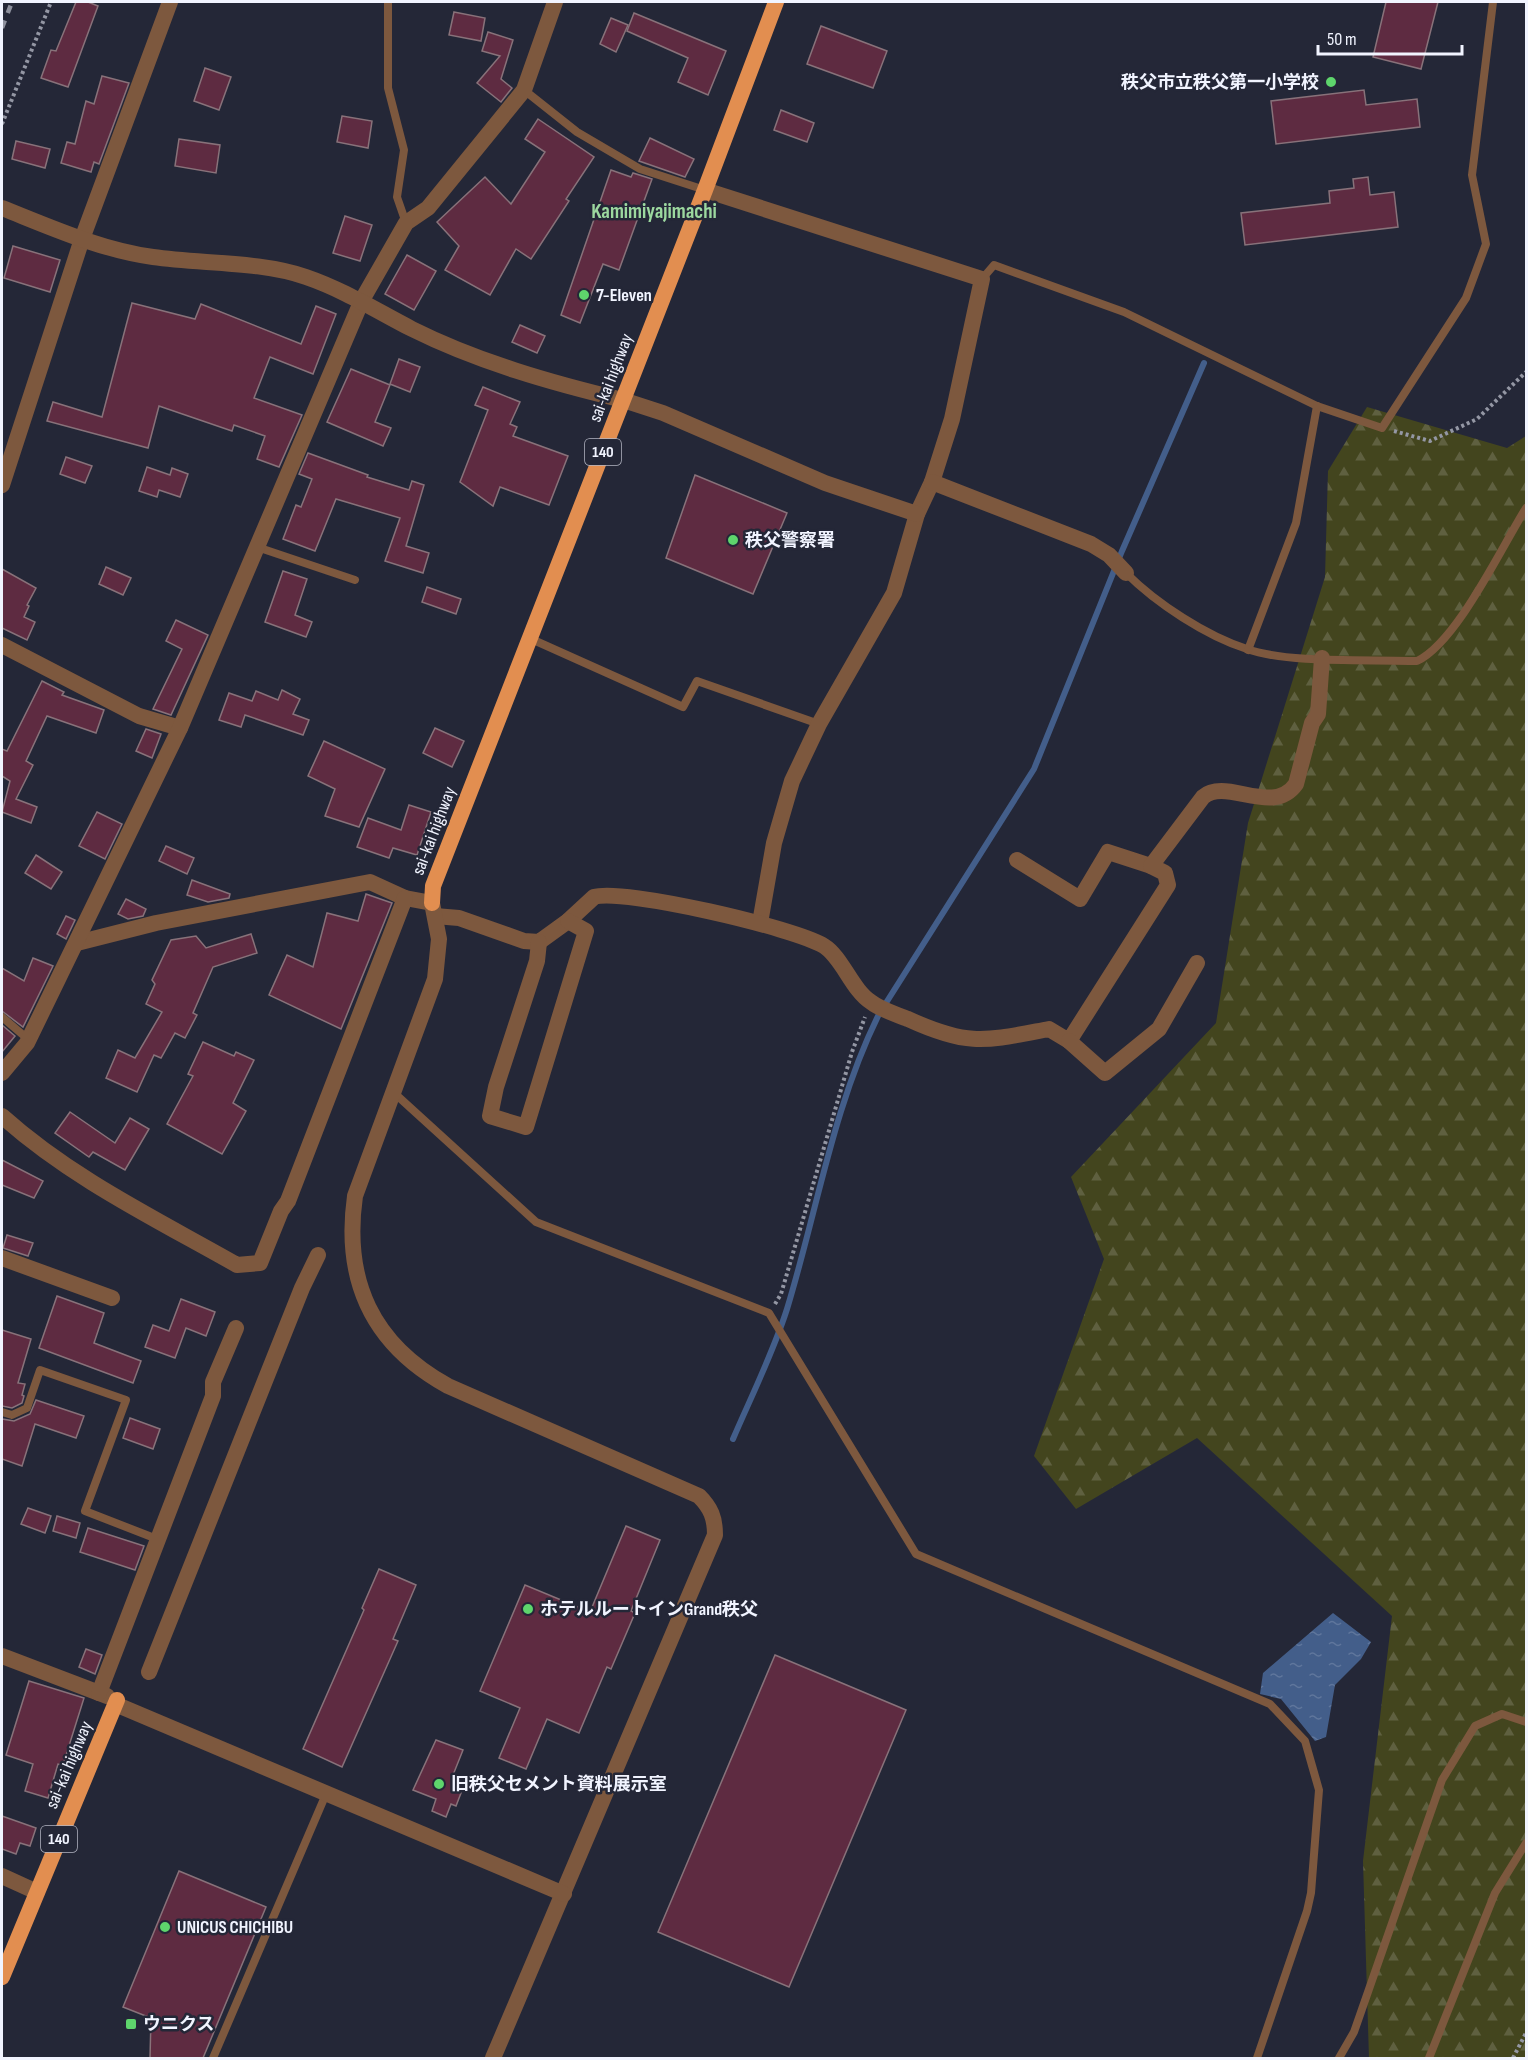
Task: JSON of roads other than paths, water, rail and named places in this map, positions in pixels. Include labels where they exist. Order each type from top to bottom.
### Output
[{"type":"highway","name":"sai-kai highway","points":[[433,909],[433,886],[705,190],[776,2]]},
{"type":"highway","name":"sai-kai highway","points":[[2,1977],[116,1702]]},
{"type":"street","points":[[2,485],[82,239],[170,2]]},
{"type":"street","points":[[2,1073],[29,1040],[180,728],[362,300],[406,223],[428,208],[525,90],[555,2]]},
{"type":"street","points":[[705,190],[982,279],[952,419],[932,482],[917,514],[894,593],[819,724],[792,781],[774,843],[760,923]]},
{"type":"street","points":[[2,208],[82,239],[151,257],[259,268],[304,276],[362,300],[413,329],[466,353],[663,413],[825,483],[917,514]]},
{"type":"street","points":[[932,482],[1091,544],[1109,555],[1126,573]]},
{"type":"street","points":[[2,645],[139,716],[180,728]]},
{"type":"street","points":[[1151,866],[1208,793],[1274,798],[1290,792],[1302,768],[1312,723],[1318,714],[1322,658]]},
{"type":"street","points":[[1017,860],[1080,899],[1108,852],[1166,873],[1168,885],[1069,1041]]},
{"type":"street","points":[[77,943],[156,923],[370,882],[433,909],[524,941],[539,942],[568,921],[588,901],[602,894],[644,899],[760,923],[825,947],[870,1002],[942,1035],[966,1040],[990,1040],[1049,1029],[1069,1041],[1106,1073],[1159,1029],[1197,963]]},
{"type":"street","points":[[2,1116],[30,1142],[82,1178],[237,1265],[260,1263],[281,1211],[288,1201],[405,898]]},
{"type":"street","points":[[433,909],[439,950],[435,979],[355,1196],[351,1225],[356,1278],[366,1306],[382,1330],[424,1373],[448,1386],[699,1496],[709,1506],[715,1522],[715,1535],[494,2058]]},
{"type":"street","points":[[539,942],[537,962],[496,1087],[490,1116],[526,1127],[585,931],[568,921]]},
{"type":"street","points":[[149,1672],[302,1288],[318,1255]]},
{"type":"street","points":[[2,1258],[112,1298]]},
{"type":"street","points":[[99,1692],[213,1396],[213,1382],[236,1328]]},
{"type":"street","points":[[2,1656],[99,1692],[116,1702],[326,1794],[564,1894]]},
{"type":"street","points":[[2,1876],[37,1892]]},
{"type":"lane","points":[[388,2],[388,88],[404,150],[397,197],[406,223]]},
{"type":"lane","points":[[982,279],[994,265],[1124,312],[1317,406],[1382,428],[1466,298],[1486,244],[1472,175],[1493,2]]},
{"type":"lane","points":[[525,90],[577,132],[639,169],[705,190]]},
{"type":"lane","points":[[1248,650],[1296,523],[1317,406]]},
{"type":"lane","points":[[1126,573],[1162,603],[1213,634],[1248,650],[1291,657],[1417,661],[1431,654],[1451,632],[1527,508]]},
{"type":"lane","points":[[257,547],[355,580]]},
{"type":"lane","points":[[530,638],[683,707],[697,681],[819,724]]},
{"type":"lane","points":[[2,1017],[29,1040]]},
{"type":"lane","points":[[392,1091],[536,1222],[769,1313],[916,1554],[1270,1704],[1305,1741],[1319,1790],[1311,1893],[1300,1937],[1257,2058]]},
{"type":"lane","points":[[2,1412],[12,1415],[27,1408],[40,1370],[126,1400],[85,1511],[157,1539]]},
{"type":"lane","points":[[1339,2058],[1354,2032],[1442,1780],[1475,1726],[1502,1714],[1527,1722]]},
{"type":"lane","points":[[213,2058],[326,1794]]},
{"type":"lane","points":[[1429,2058],[1495,1893],[1527,1843]]},
{"type":"water","points":[[1333,1613],[1371,1642],[1361,1659],[1335,1685],[1326,1737],[1315,1741],[1281,1699],[1260,1694],[1263,1673]]},
{"type":"waterway","points":[[733,1439],[769,1358],[787,1309],[838,1122],[863,1049],[879,1014],[1034,769],[1122,551],[1204,363]]},
{"type":"railway","points":[[2,28],[12,2]]},
{"type":"place","name":"秩父市立秩父第一小学校","points":[[1331,82]]},
{"type":"place","name":"7-Eleven","points":[[584,295]]},
{"type":"place","name":"秩父警察署","points":[[733,540]]},
{"type":"place","name":"ホテルルートインGrand秩父","points":[[528,1609]]},
{"type":"place","name":"旧秩父セメント資料展示室","points":[[439,1784]]},
{"type":"place","name":"UNICUS CHICHIBU","points":[[165,1927]]},
{"type":"place","name":"ウニクス","points":[[131,2024]]},
{"type":"district","name":"Kamimiyajimachi","points":[[654,211]]}]
